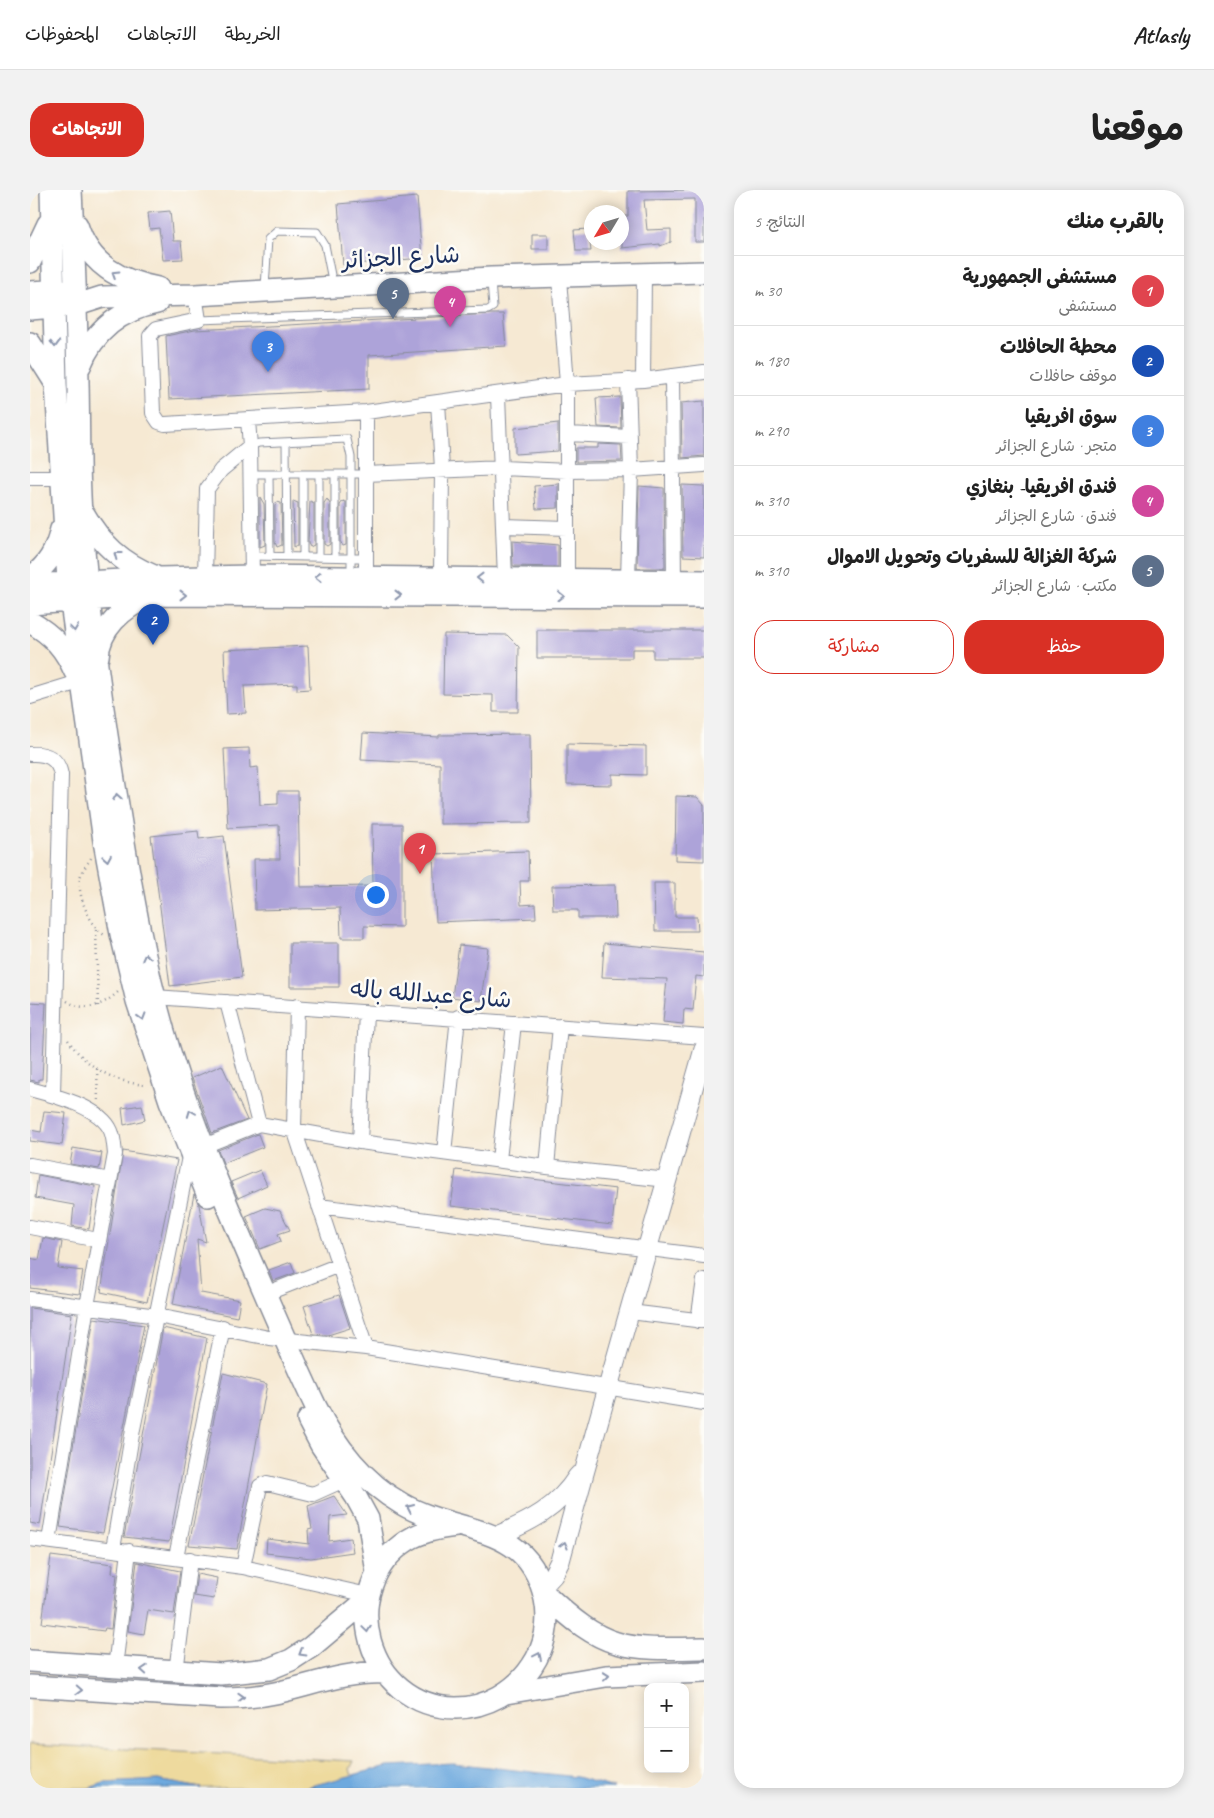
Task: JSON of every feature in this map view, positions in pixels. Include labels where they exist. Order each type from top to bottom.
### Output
[{"type":"main road","points":[[51,190],[65,203],[90,254],[112,273],[133,283],[195,296]]},
{"type":"main road","points":[[30,262],[65,203]]},
{"type":"main road","points":[[65,203],[76,298],[78,370],[73,513],[79,591],[104,841],[131,976],[164,1085],[197,1149],[265,1294],[277,1339],[320,1415],[354,1464],[378,1487],[403,1505],[456,1526]]},
{"type":"main road","points":[[65,203],[53,299],[62,478],[73,513],[112,552],[158,586]]},
{"type":"main road","name":"شارع الجزائر","points":[[30,292],[53,299],[195,296],[491,278],[559,278],[704,272]]},
{"type":"main road","points":[[78,370],[87,349],[95,337],[122,316],[143,306],[195,296]]},
{"type":"main road","name":"شارع الجزائر","points":[[30,309],[53,299]]},
{"type":"main road","points":[[30,343],[56,384]]},
{"type":"main road","points":[[30,578],[45,567],[55,552],[73,513]]},
{"type":"main road","points":[[87,683],[109,627],[118,615],[158,586],[251,566],[357,577],[704,596]]},
{"type":"main road","points":[[30,585],[79,591],[357,577],[704,581]]},
{"type":"main road","points":[[30,604],[79,591]]},
{"type":"main road","points":[[30,622],[48,632],[61,645],[87,683],[155,997],[197,1149],[321,1445],[368,1519],[377,1572]]},
{"type":"main road","points":[[704,1648],[628,1648],[604,1640],[586,1631],[543,1590],[524,1557],[497,1536],[477,1528],[456,1526],[432,1529],[410,1538],[391,1553],[377,1572],[368,1597],[366,1619],[368,1638],[375,1656],[385,1673],[404,1691],[428,1703],[455,1708],[464,1707],[482,1704],[506,1693],[606,1676],[704,1672]]},
{"type":"main road","points":[[506,1693],[530,1671],[538,1657],[547,1626],[543,1590]]},
{"type":"main road","points":[[30,1661],[221,1674],[269,1669],[311,1648],[368,1597]]},
{"type":"main road","points":[[30,1686],[221,1698],[249,1697],[341,1676],[366,1672],[385,1673]]},
{"type":"street","points":[[643,380],[644,275]]},
{"type":"street","points":[[559,278],[567,384],[567,579]]},
{"type":"street","points":[[195,296],[199,320],[156,329],[150,333],[153,413],[159,422],[166,424],[366,412],[498,396],[567,384],[643,380],[704,372]]},
{"type":"street","points":[[672,376],[674,580]]},
{"type":"street","points":[[628,380],[631,470],[628,580]]},
{"type":"street","points":[[498,396],[505,579]]},
{"type":"street","points":[[438,402],[442,469],[441,578]]},
{"type":"street","points":[[357,577],[366,474],[366,412]]},
{"type":"street","points":[[248,420],[251,474],[251,566]]},
{"type":"street","points":[[568,434],[630,437]]},
{"type":"street","points":[[205,577],[207,489],[220,470],[250,446]]},
{"type":"street","points":[[366,474],[442,469],[501,468],[568,471],[631,470],[704,465]]},
{"type":"street","points":[[30,478],[62,478]]},
{"type":"street","points":[[503,526],[567,528]]},
{"type":"street","points":[[30,697],[87,683]]},
{"type":"street","points":[[30,754],[49,756],[56,762],[61,775],[53,1095]]},
{"type":"street","name":"شارع عبدالله باله","points":[[155,997],[704,1037]]},
{"type":"street","points":[[227,1002],[259,1124]]},
{"type":"street","points":[[297,1006],[294,1130],[366,1348]]},
{"type":"street","points":[[360,1142],[366,1012]]},
{"type":"street","points":[[444,1153],[458,1018]]},
{"type":"street","points":[[500,1160],[514,1023]]},
{"type":"street","points":[[548,1167],[560,1026]]},
{"type":"street","points":[[543,1590],[560,1561],[607,1388],[649,1248],[704,1049]]},
{"type":"street","points":[[30,1089],[53,1095],[99,1115],[109,1126],[114,1140],[115,1154],[98,1240],[49,1541]]},
{"type":"street","points":[[113,1549],[133,1429],[157,1316],[197,1149],[259,1124],[360,1142],[548,1167],[668,1180]]},
{"type":"street","points":[[30,1165],[110,1180]]},
{"type":"street","points":[[320,1206],[704,1256]]},
{"type":"street","points":[[30,1226],[98,1240]]},
{"type":"street","points":[[265,1294],[339,1266]]},
{"type":"street","points":[[630,1312],[701,1321],[704,1280]]},
{"type":"street","points":[[30,1299],[157,1316],[223,1327],[277,1339],[366,1348],[704,1402]]},
{"type":"street","points":[[176,1672],[183,1558],[223,1327]]},
{"type":"street","points":[[497,1536],[541,1516],[558,1502],[586,1464]]},
{"type":"street","points":[[243,1567],[260,1486],[267,1483],[312,1494],[344,1480]]},
{"type":"street","points":[[30,1539],[243,1567],[368,1597]]},
{"type":"street","points":[[115,1668],[129,1551]]},
{"type":"lane","points":[[265,291],[268,239],[276,231],[316,232],[325,245],[333,287]]},
{"type":"lane","points":[[199,320],[488,310],[493,307],[491,278]]},
{"type":"lane","points":[[250,446],[259,443],[347,439],[351,457],[357,577]]},
{"type":"lane","points":[[286,442],[287,556]]},
{"type":"lane","points":[[251,474],[366,474]]},
{"type":"lane","points":[[269,474],[270,556]]},
{"type":"lane","points":[[303,475],[303,557]]},
{"type":"lane","points":[[319,475],[320,557]]},
{"type":"lane","points":[[335,475],[335,557]]},
{"type":"lane","points":[[251,566],[270,556],[335,557],[357,577]]},
{"type":"path","points":[[98,1006],[96,928],[89,917],[79,881],[85,867],[104,841]]},
{"type":"path","points":[[55,990],[74,1006],[98,1006],[117,993],[131,976]]},
{"type":"path","points":[[55,1014],[73,1048],[97,1069],[116,1079],[132,1084],[164,1085]]},
{"type":"path","points":[[97,1069],[99,1115]]},
{"type":"sand","points":[[30,1744],[354,1761],[350,1769],[352,1776],[303,1788],[201,1788],[158,1780],[104,1783],[89,1788],[30,1788]]},
{"type":"water","points":[[453,1763],[577,1777],[614,1788],[303,1788],[388,1766]]},
{"type":"water","points":[[158,1780],[201,1788],[89,1788],[104,1783]]},
{"type":"building","points":[[704,190],[704,242],[695,242],[695,199],[644,200],[647,230],[671,229],[671,242],[660,246],[660,244],[629,247],[628,191]]},
{"type":"building","points":[[417,197],[422,258],[343,265],[338,204]]},
{"type":"building","points":[[170,211],[173,241],[181,241],[183,259],[163,260],[159,228],[150,229],[148,213]]},
{"type":"building","points":[[584,229],[584,250],[591,251],[576,251],[574,230]]},
{"type":"building","points":[[532,234],[548,234],[548,249],[532,249]]},
{"type":"building","points":[[503,314],[506,346],[369,355],[369,389],[169,399],[166,336],[195,330]]},
{"type":"building","points":[[620,397],[621,428],[598,427],[596,398]]},
{"type":"building","points":[[704,401],[704,456],[682,458],[681,403]]},
{"type":"building","points":[[558,423],[558,451],[515,454],[515,428]]},
{"type":"building","points":[[598,444],[621,445],[622,461],[576,462],[576,448],[598,448]]},
{"type":"building","points":[[558,484],[558,508],[536,509],[534,486]]},
{"type":"building","points":[[682,485],[704,486],[704,557],[683,556]]},
{"type":"building","points":[[639,486],[664,488],[665,568],[637,568]]},
{"type":"building","points":[[260,497],[264,504],[265,545],[260,547]]},
{"type":"building","points":[[327,499],[330,504],[330,544],[327,546],[324,544],[324,503]]},
{"type":"building","points":[[293,501],[298,503],[298,545],[294,547]]},
{"type":"building","points":[[310,501],[314,503],[314,545],[310,547],[308,543]]},
{"type":"building","points":[[343,501],[346,502],[346,545],[343,546],[340,541],[340,505]]},
{"type":"building","points":[[277,502],[281,503],[282,545],[277,547],[275,542],[275,506]]},
{"type":"building","points":[[512,541],[558,545],[558,567],[513,566]]},
{"type":"building","points":[[537,630],[704,630],[704,658],[653,658],[653,649],[632,649],[632,658],[537,658]]},
{"type":"building","points":[[444,634],[507,635],[519,647],[518,712],[493,712],[493,695],[443,694]]},
{"type":"building","points":[[308,646],[310,689],[297,690],[297,684],[244,686],[246,713],[227,714],[224,650]]},
{"type":"building","points":[[363,733],[439,737],[439,735],[530,734],[531,823],[440,824],[440,764],[361,760]]},
{"type":"building","points":[[567,744],[646,746],[646,775],[612,774],[612,785],[567,784]]},
{"type":"building","points":[[249,748],[250,768],[258,767],[260,805],[278,804],[278,791],[298,791],[300,887],[373,886],[372,824],[402,824],[402,927],[364,926],[364,938],[341,938],[340,908],[255,910],[254,859],[280,859],[279,825],[228,828],[224,749]]},
{"type":"building","points":[[676,796],[697,797],[704,805],[704,861],[675,860]]},
{"type":"building","points":[[198,831],[199,839],[224,836],[242,977],[170,986],[151,836]]},
{"type":"building","points":[[528,851],[529,881],[520,881],[521,905],[535,904],[536,918],[436,922],[433,854]]},
{"type":"building","points":[[654,883],[675,883],[675,917],[697,917],[698,931],[655,931]]},
{"type":"building","points":[[615,885],[616,918],[578,918],[578,910],[553,910],[552,886]]},
{"type":"building","points":[[290,943],[339,943],[339,987],[290,987]]},
{"type":"building","points":[[604,943],[704,952],[704,977],[696,976],[693,1010],[684,1009],[683,1024],[663,1022],[667,979],[602,977]]},
{"type":"building","points":[[459,945],[488,948],[481,1001],[452,997]]},
{"type":"building","points":[[30,1002],[46,1003],[42,1079],[39,1079],[39,1082],[30,1080]]},
{"type":"building","points":[[222,1065],[247,1120],[212,1133],[192,1078]]},
{"type":"building","points":[[142,1105],[145,1120],[124,1125],[122,1108]]},
{"type":"building","points":[[44,1111],[66,1113],[62,1145],[30,1141],[30,1130],[41,1132]]},
{"type":"building","points":[[258,1134],[263,1147],[223,1163],[218,1150]]},
{"type":"building","points":[[73,1148],[102,1153],[99,1169],[70,1164]]},
{"type":"building","points":[[123,1151],[177,1160],[147,1302],[101,1292]]},
{"type":"building","points":[[260,1170],[267,1185],[238,1198],[231,1182]]},
{"type":"building","points":[[456,1170],[616,1189],[612,1225],[451,1206]]},
{"type":"building","points":[[38,1175],[95,1186],[89,1229],[72,1226],[74,1205],[35,1198]]},
{"type":"building","points":[[194,1194],[199,1205],[206,1242],[197,1239],[201,1293],[240,1300],[237,1317],[173,1304]]},
{"type":"building","points":[[265,1208],[280,1211],[290,1230],[278,1234],[281,1241],[260,1249],[246,1216]]},
{"type":"building","points":[[43,1238],[62,1242],[58,1268],[83,1271],[79,1294],[30,1288],[30,1258],[39,1260]]},
{"type":"building","points":[[291,1262],[295,1273],[273,1281],[269,1270]]},
{"type":"building","points":[[339,1295],[350,1328],[328,1335],[313,1334],[304,1306]]},
{"type":"building","points":[[30,1308],[72,1314],[40,1525],[30,1523]]},
{"type":"building","points":[[94,1318],[144,1325],[103,1533],[60,1527]]},
{"type":"building","points":[[163,1328],[207,1338],[169,1542],[124,1537]]},
{"type":"building","points":[[223,1373],[267,1384],[237,1549],[189,1545]]},
{"type":"building","points":[[334,1496],[347,1515],[330,1517],[329,1541],[351,1538],[353,1552],[311,1558],[266,1553],[267,1539],[309,1544],[308,1530],[312,1529],[308,1506]]},
{"type":"building","points":[[51,1556],[113,1564],[112,1573],[117,1574],[111,1629],[105,1628],[104,1631],[42,1623]]},
{"type":"building","points":[[137,1562],[180,1571],[174,1614],[148,1610],[144,1634],[128,1631]]},
{"type":"building","points":[[197,1574],[217,1578],[214,1599],[194,1596]]},
{"type":"place","name":"شركة الغزالة للسفريات وتحويل الاموال","points":[[393,319]]},
{"type":"place","name":"فندق افريقيا- بنغازي","points":[[450,327]]},
{"type":"place","name":"سوق افريقيا","points":[[268,372]]},
{"type":"place","name":"محطة الحافلات","points":[[153,645]]},
{"type":"place","name":"مستشفى الجمهورية","points":[[420,874]]}]
